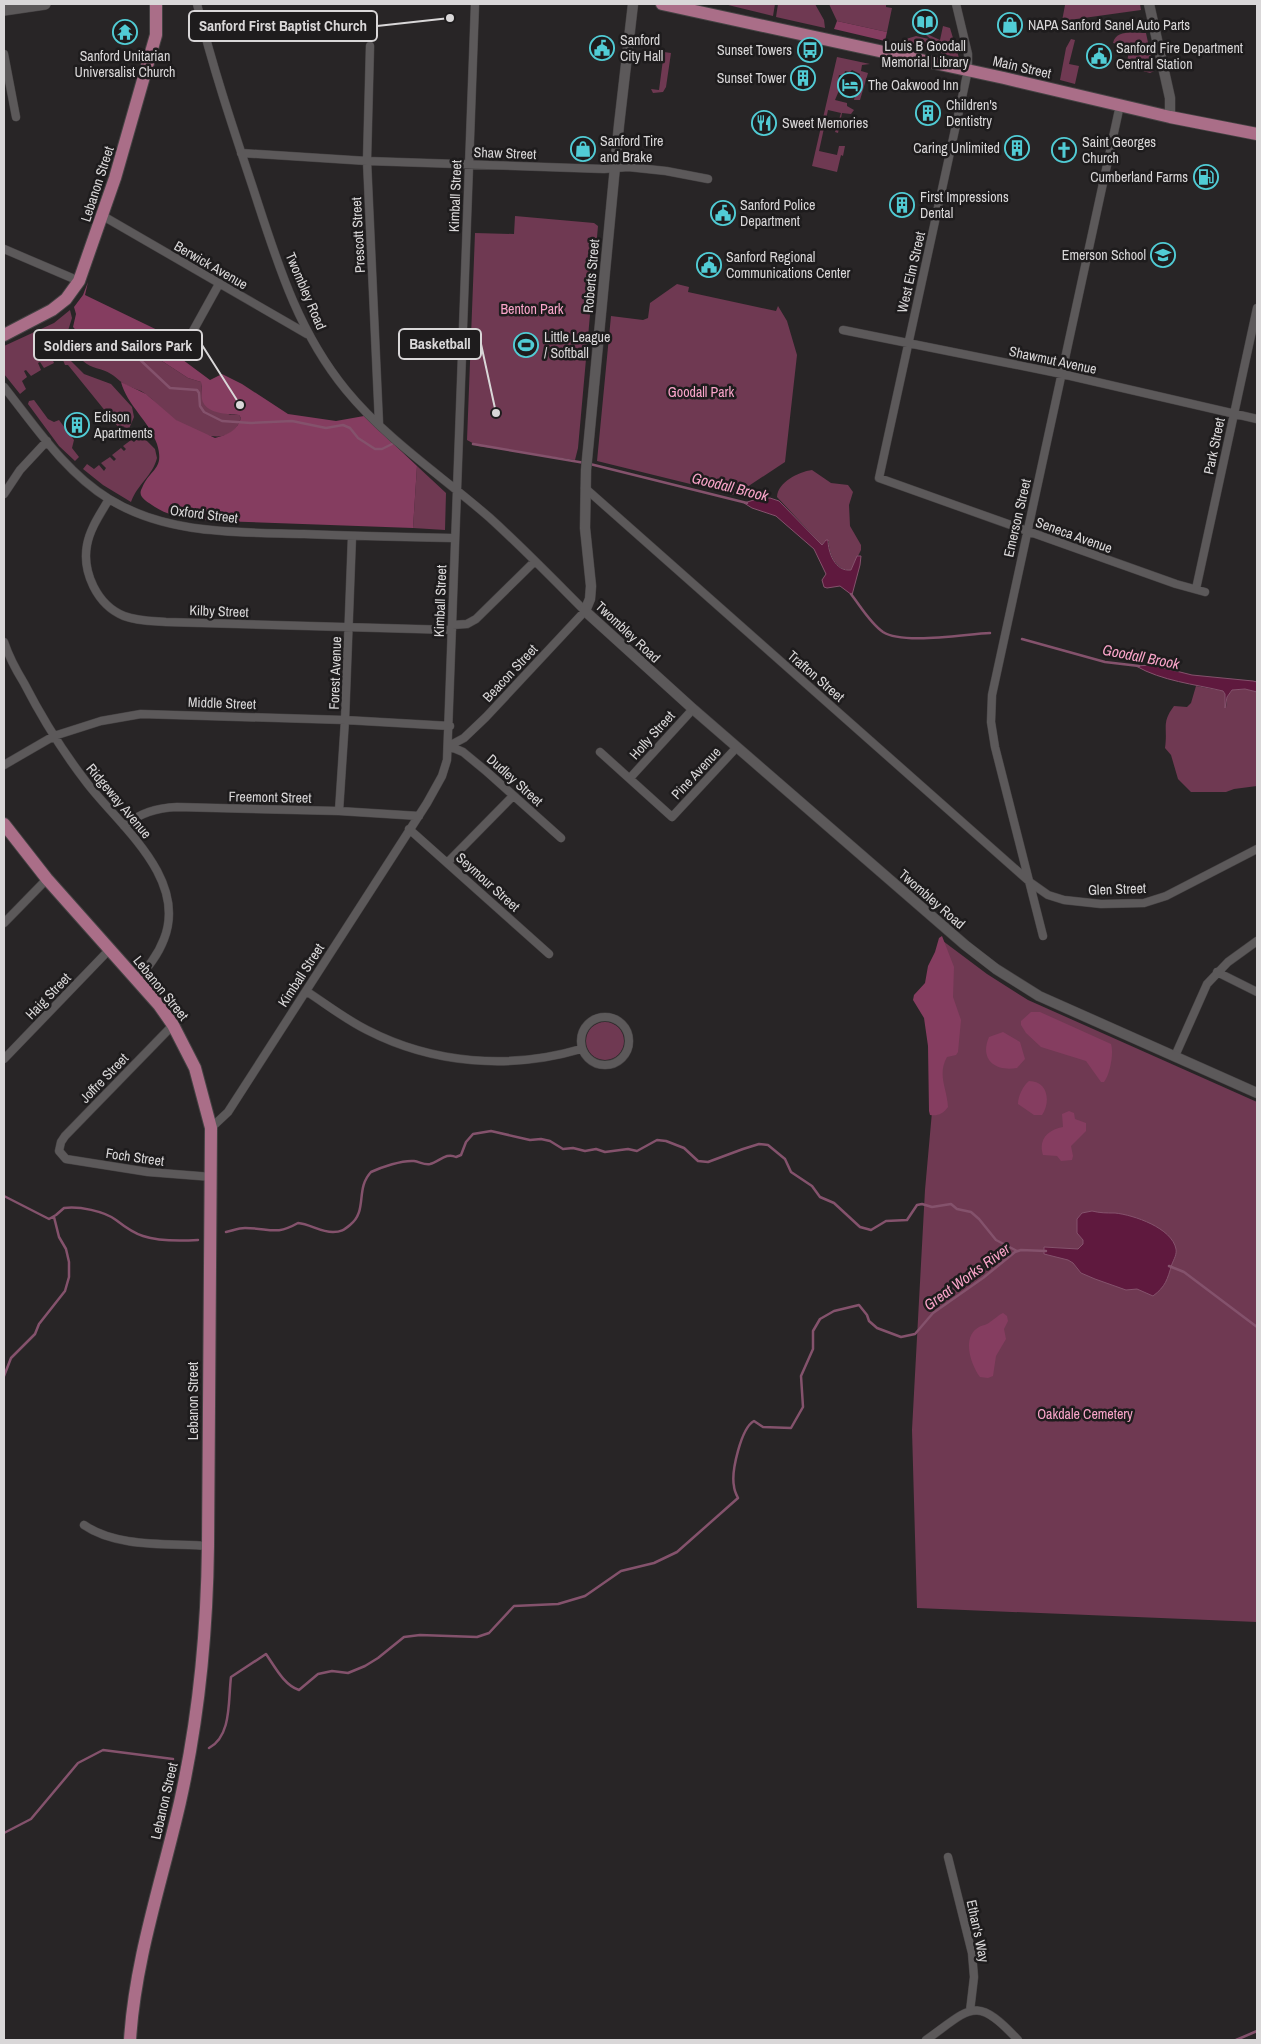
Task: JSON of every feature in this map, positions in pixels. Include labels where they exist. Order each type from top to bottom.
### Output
[{"type":"highway","name":"Lebanon Street","points":[[4,335],[52,310],[66,299],[79,281],[103,216],[128,134],[153,44],[157,20],[156,4]]},
{"type":"highway","name":"Main Street","points":[[662,4],[968,70],[1170,117],[1257,134]]},
{"type":"highway","name":"Lebanon Street","points":[[4,824],[47,879],[137,980],[173,1025],[195,1068],[211,1128],[212,1177],[208,1296],[208,1546],[204,1641],[199,1698],[191,1747],[139,1975],[130,2040]]},
{"type":"main road","points":[[4,10],[44,4]]},
{"type":"street","name":"Twombley Road","points":[[197,4],[206,43],[241,153],[289,293],[307,334],[346,390],[379,423],[458,493],[490,518],[585,611],[693,709],[964,945],[996,969],[1039,996],[1257,1093]]},
{"type":"street","name":"Kimball Street","points":[[211,1128],[228,1112],[419,816],[442,776],[449,746],[450,726],[455,538],[475,4]]},
{"type":"street","name":"Roberts Street","points":[[585,611],[590,599],[591,586],[585,528],[587,455],[633,4]]},
{"type":"street","name":"West Elm Street","points":[[879,478],[968,70],[968,54],[956,4]]},
{"type":"street","points":[[1149,4],[1170,98],[1170,117]]},
{"type":"street","name":"Prescott Street","points":[[370,46],[367,161],[379,423]]},
{"type":"street","points":[[4,54],[16,117]]},
{"type":"street","name":"Emerson Street","points":[[1043,936],[995,747],[991,713],[994,684],[1120,105]]},
{"type":"street","name":"Shaw Street","points":[[241,153],[367,161],[615,169],[628,167],[666,171],[708,179]]},
{"type":"street","name":"Berwick Avenue","points":[[103,216],[307,334]]},
{"type":"street","points":[[4,249],[79,281]]},
{"type":"street","points":[[183,349],[219,284]]},
{"type":"street","name":"Park Street","points":[[1196,589],[1257,308]]},
{"type":"street","name":"Shawmut Avenue","points":[[843,330],[1062,374],[1257,419]]},
{"type":"street","name":"Oxford Street","points":[[4,387],[46,441],[85,481],[109,499],[157,520],[189,528],[232,532],[455,538]]},
{"type":"street","points":[[4,494],[20,470],[46,441]]},
{"type":"street","name":"Seneca Avenue","points":[[879,478],[1206,592]]},
{"type":"street","name":"Trafton Street","points":[[585,488],[1030,883]]},
{"type":"street","name":"Kilby Street","points":[[109,499],[90,534],[87,544],[86,560],[88,573],[98,594],[106,604],[116,612],[138,620],[349,628],[452,627],[467,624],[476,619],[535,561]]},
{"type":"street","name":"Forest Avenue","points":[[339,811],[345,720],[352,536]]},
{"type":"street","name":"Beacon Street","points":[[449,746],[464,738],[486,717],[585,611]]},
{"type":"street","name":"Ridgeway Avenue","points":[[4,642],[28,693],[54,736],[89,786],[154,863],[164,889],[168,923],[155,958],[137,980]]},
{"type":"street","name":"Holly Street","points":[[630,778],[693,709]]},
{"type":"street","name":"Middle Street","points":[[4,764],[54,736],[102,721],[141,714],[345,720],[450,726]]},
{"type":"street","name":"Dudley Street","points":[[449,746],[463,752],[561,838]]},
{"type":"street","name":"Pine Avenue","points":[[630,778],[672,816],[737,747]]},
{"type":"street","points":[[600,752],[630,778]]},
{"type":"street","points":[[448,862],[513,796]]},
{"type":"street","name":"Freemont Street","points":[[124,826],[141,814],[167,808],[339,811],[419,816]]},
{"type":"street","name":"Seymour Street","points":[[409,829],[549,954]]},
{"type":"street","name":"Glen Street","points":[[1030,883],[1048,895],[1064,900],[1101,904],[1144,903],[1166,896],[1257,849]]},
{"type":"street","points":[[4,923],[47,879]]},
{"type":"street","points":[[1175,1056],[1205,989],[1217,972],[1257,941]]},
{"type":"street","name":"Haig Street","points":[[4,1059],[109,950]]},
{"type":"street","points":[[1217,972],[1257,992]]},
{"type":"street","points":[[306,991],[367,1030],[399,1044],[427,1053],[466,1060],[499,1061],[531,1060],[581,1049]]},
{"type":"street","points":[[597,1018],[616,1019],[628,1033],[629,1043],[626,1052],[621,1060],[612,1065],[603,1065],[595,1062],[581,1049],[583,1031],[589,1023],[597,1018]]},
{"type":"street","name":"Joffre Street","points":[[59,1151],[65,1136],[173,1025]]},
{"type":"street","name":"Foch Street","points":[[59,1151],[66,1159],[158,1174],[212,1177]]},
{"type":"street","points":[[84,1525],[94,1532],[113,1539],[208,1546]]},
{"type":"street","name":"Ethan's Way","points":[[948,1857],[972,1953],[974,1976],[970,2011]]},
{"type":"street","points":[[926,2040],[958,2016],[970,2011],[980,2010],[1003,2024],[1018,2040]]},
{"type":"green space","points":[[724,4],[775,4],[773,16]]},
{"type":"green space","points":[[778,4],[815,4],[824,20],[825,28],[776,17]]},
{"type":"green space","points":[[829,4],[886,4],[886,7],[892,8],[887,32],[837,21]]},
{"type":"green space","points":[[1140,4],[1141,10],[1062,21],[1065,5]]},
{"type":"green space","points":[[943,26],[950,28],[959,58],[940,53],[936,44],[926,35],[940,40]]},
{"type":"green space","points":[[1131,32],[1146,33],[1154,71],[1150,73],[1126,66],[1130,47],[1113,43],[1122,34]]},
{"type":"green space","points":[[916,36],[929,39],[937,53],[901,45],[906,39]]},
{"type":"green space","points":[[1071,39],[1075,40],[1069,64],[1079,66],[1075,84],[1060,80],[1066,48]]},
{"type":"green space","points":[[664,52],[671,53],[666,87],[663,92],[653,93],[651,89],[659,90]]},
{"type":"green space","points":[[837,57],[870,64],[862,65],[861,71],[868,73],[860,100],[854,100],[860,74],[852,70],[850,72],[845,71],[844,75],[839,75],[838,80],[843,81],[835,100],[847,103],[847,106],[854,110],[851,114],[842,113],[838,133],[835,132],[841,113],[828,110],[819,151],[837,155],[839,146],[845,146],[837,172],[812,166]]},
{"type":"green space","name":"Benton Park","points":[[515,216],[594,223],[598,226],[578,448],[575,460],[478,446],[467,440],[475,233],[514,234]]},
{"type":"green space","name":"Goodall Park","points":[[677,284],[689,287],[688,292],[776,311],[778,306],[787,321],[797,355],[785,462],[735,495],[597,461],[611,316],[643,320],[648,318],[650,303]]},
{"type":"green space","points":[[70,310],[72,318],[66,337],[67,355],[57,361],[53,354],[51,356],[54,363],[44,368],[40,362],[38,363],[41,370],[31,376],[26,370],[24,371],[27,377],[22,381],[26,389],[20,394],[4,374],[4,346],[54,323]]},
{"type":"green space","points":[[100,334],[162,361],[188,378],[201,382],[202,398],[230,415],[239,415],[241,418],[235,429],[227,435],[217,437],[196,431],[175,420],[141,391],[125,384],[108,372],[86,364],[78,354],[77,340],[82,337],[87,339]]},
{"type":"green space","points":[[68,358],[84,374],[111,384],[132,407],[134,417],[128,431],[123,426],[119,428],[68,365],[65,365],[63,360]]},
{"type":"green space","points":[[34,400],[48,419],[54,422],[59,420],[74,440],[72,448],[79,457],[75,461],[59,446],[28,404],[29,401]]},
{"type":"green space","points":[[141,435],[155,449],[157,458],[152,470],[137,490],[131,502],[103,485],[83,469],[87,464],[94,469],[99,465],[104,471],[106,468],[101,463],[110,457],[114,461],[116,459],[112,455],[121,448],[124,451],[126,449],[123,446],[131,440],[134,442]]},
{"type":"green space","points":[[417,466],[446,493],[445,530],[413,528]]},
{"type":"green space","points":[[812,470],[831,483],[848,485],[853,492],[849,505],[850,526],[861,545],[861,550],[851,570],[846,570],[838,565],[830,551],[829,541],[825,541],[822,545],[777,497],[785,482],[801,473]]},
{"type":"green space","points":[[1196,686],[1223,691],[1226,708],[1227,697],[1232,690],[1245,689],[1257,692],[1257,786],[1226,792],[1191,792],[1178,779],[1171,755],[1165,748],[1166,721],[1174,706],[1187,707],[1191,703]]},
{"type":"green space","name":"Oakdale Cemetery","points":[[943,941],[987,974],[1028,1000],[1257,1102],[1257,1622],[917,1608],[912,1430],[925,1190],[936,1067]]},
{"type":"green space","points":[[605,1022],[619,1027],[624,1041],[619,1055],[605,1060],[591,1055],[586,1041],[591,1027]]},
{"type":"shaded area","points":[[837,21],[887,32],[885,41],[834,29]]},
{"type":"shaded area","points":[[88,282],[85,295],[176,339],[179,357],[210,380],[222,374],[242,384],[288,414],[336,421],[364,416],[417,466],[413,528],[200,520],[173,515],[147,501],[142,497],[141,490],[145,481],[158,464],[159,453],[149,428],[128,398],[121,382],[146,394],[176,420],[215,438],[231,432],[241,418],[239,415],[218,412],[208,408],[202,399],[201,382],[188,378],[162,361],[100,334],[87,339],[82,337],[73,327],[76,314],[74,307],[83,295]]},
{"type":"shaded area","points":[[770,498],[779,501],[822,545],[828,540],[831,555],[841,568],[851,570],[857,556],[861,556],[852,595],[840,586],[824,587],[822,580],[826,574],[814,549],[776,516],[752,508],[744,503]]},
{"type":"shaded area","points":[[1152,665],[1192,675],[1257,682],[1257,692],[1245,689],[1232,690],[1227,697],[1225,708],[1225,694],[1223,691],[1167,679],[1136,666]]},
{"type":"shaded area","points":[[942,936],[954,967],[953,997],[961,1020],[958,1052],[956,1055],[947,1057],[943,1070],[943,1082],[948,1107],[938,1115],[930,1115],[928,1046],[924,1018],[913,1000],[914,995],[925,983],[928,966],[939,938]]},
{"type":"shaded area","points":[[1031,1012],[1040,1012],[1111,1044],[1111,1064],[1104,1082],[1101,1082],[1086,1061],[1041,1047],[1026,1033],[1021,1025],[1021,1021]]},
{"type":"shaded area","points":[[1003,1032],[1020,1042],[1025,1059],[1017,1068],[1009,1069],[996,1066],[988,1058],[986,1045],[989,1037]]},
{"type":"shaded area","points":[[1029,1081],[1040,1084],[1046,1093],[1045,1110],[1042,1115],[1034,1115],[1018,1104],[1021,1091]]},
{"type":"shaded area","points":[[1069,1111],[1074,1113],[1075,1119],[1086,1123],[1086,1131],[1071,1146],[1072,1160],[1061,1161],[1057,1156],[1043,1155],[1042,1144],[1045,1136],[1053,1130],[1063,1127],[1062,1114]]},
{"type":"shaded area","points":[[1092,1211],[1123,1214],[1142,1220],[1160,1229],[1173,1242],[1176,1253],[1167,1279],[1161,1289],[1153,1296],[1137,1289],[1126,1290],[1095,1279],[1081,1273],[1068,1260],[1044,1254],[1044,1247],[1078,1249],[1083,1244],[1083,1240],[1077,1233],[1077,1219],[1082,1213]]},
{"type":"shaded area","points":[[1003,1313],[1007,1316],[1008,1321],[1004,1329],[1006,1339],[996,1356],[993,1376],[988,1378],[980,1377],[969,1351],[970,1337],[979,1327],[988,1324]]},
{"type":"waterway","name":"Goodall Brook","points":[[97,340],[112,345],[118,349],[122,356],[131,354],[136,356],[170,388],[197,390],[200,406],[204,412],[222,421],[251,423],[292,421],[326,428],[343,425],[350,428],[358,438],[375,449],[382,449],[392,444]]},
{"type":"waterway","name":"Goodall Brook","points":[[473,444],[585,463]]},
{"type":"waterway","name":"Goodall Brook","points":[[590,464],[747,503]]},
{"type":"waterway","name":"Goodall Brook","points":[[851,594],[874,624],[883,632],[892,636],[935,638],[990,633]]},
{"type":"waterway","name":"Goodall Brook","points":[[1022,639],[1105,662],[1139,666]]},
{"type":"waterway","points":[[226,1232],[240,1228],[278,1230],[298,1223],[328,1232],[342,1230],[350,1225],[359,1213],[364,1185],[371,1172],[404,1162],[414,1161],[428,1164],[446,1156],[456,1157],[461,1155],[466,1142],[473,1134],[491,1131],[530,1140],[541,1139],[550,1141],[563,1149],[573,1148],[585,1151],[596,1149],[605,1152],[628,1149],[637,1151],[657,1140],[666,1141],[684,1148],[698,1161],[708,1162],[759,1144],[768,1145],[785,1159],[791,1172],[812,1186],[820,1197],[834,1203],[860,1227],[871,1230],[886,1221],[907,1220],[917,1205],[922,1204],[932,1207],[951,1204],[957,1209],[971,1212],[996,1240],[1017,1251]]},
{"type":"waterway","points":[[4,1196],[49,1219],[64,1208],[84,1209],[111,1217],[129,1230],[149,1238],[198,1240]]},
{"type":"waterway","points":[[4,1376],[11,1358],[35,1334],[39,1324],[65,1291],[69,1277],[69,1262],[66,1249],[59,1237],[54,1217]]},
{"type":"waterway","name":"Great Works River","points":[[209,1748],[222,1735],[228,1717],[231,1677],[266,1654],[284,1680],[299,1690],[318,1674],[332,1671],[348,1673],[365,1666],[404,1637],[420,1635],[477,1637],[489,1633],[514,1606],[558,1604],[585,1596],[621,1571],[654,1563],[677,1552],[738,1498],[734,1488],[734,1471],[741,1441],[749,1425],[754,1421],[763,1427],[791,1428],[803,1407],[801,1376],[813,1349],[813,1331],[820,1319],[834,1311],[859,1305],[869,1321],[877,1328],[901,1337],[915,1334],[933,1313],[983,1278],[1015,1252],[1021,1250],[1046,1251]]},
{"type":"waterway","name":"Great Works River","points":[[1169,1266],[1184,1272],[1257,1327]]},
{"type":"waterway","name":"Great Works River","points":[[4,1833],[31,1819],[78,1763],[103,1750],[173,1759]]},
{"type":"waterway","points":[[1236,2040],[1257,2031]]},
{"type":"place","name":"Sanford First Baptist Church","points":[[450,18]]},
{"type":"place","name":"Louis B Goodall Memorial Library","points":[[925,22]]},
{"type":"place","name":"NAPA Sanford Sanel Auto Parts","points":[[1010,25]]},
{"type":"place","name":"Sanford Unitarian Universalist Church","points":[[125,32]]},
{"type":"place","name":"Sanford City Hall","points":[[602,48]]},
{"type":"place","name":"Sunset Towers","points":[[810,50]]},
{"type":"place","name":"Sanford Fire Department Central Station","points":[[1099,56]]},
{"type":"place","name":"Sunset Tower","points":[[803,78]]},
{"type":"place","name":"The Oakwood Inn","points":[[850,85]]},
{"type":"place","name":"Children's Dentistry","points":[[928,113]]},
{"type":"place","name":"Sweet Memories","points":[[764,123]]},
{"type":"place","name":"Caring Unlimited","points":[[1017,148]]},
{"type":"place","name":"Sanford Tire and Brake","points":[[583,149]]},
{"type":"place","name":"Saint Georges Church","points":[[1064,150]]},
{"type":"place","name":"Cumberland Farms","points":[[1206,177]]},
{"type":"place","name":"First Impressions Dental","points":[[902,205]]},
{"type":"place","name":"Sanford Police Department","points":[[723,213]]},
{"type":"place","name":"Emerson School","points":[[1163,255]]},
{"type":"place","name":"Sanford Regional Communications Center","points":[[709,265]]},
{"type":"place","name":"Little League / Softball","points":[[526,345]]},
{"type":"place","name":"Soldiers and Sailors Park","points":[[240,405]]},
{"type":"place","name":"Basketball","points":[[496,413]]},
{"type":"place","name":"Edison Apartments","points":[[77,425]]}]
